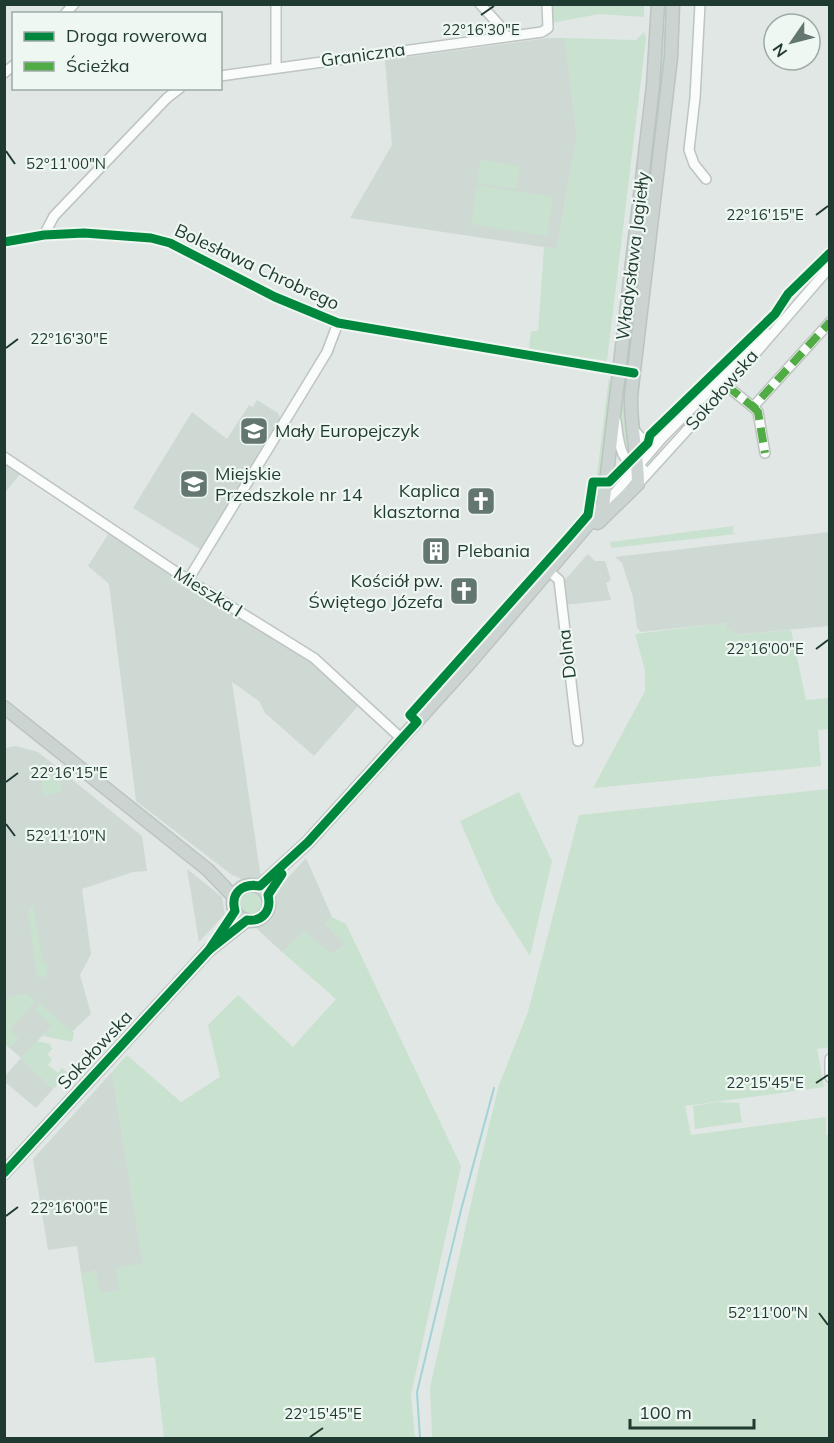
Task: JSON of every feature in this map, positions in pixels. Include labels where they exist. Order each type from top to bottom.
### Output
[{"type":"main road","name":"Władysława Jagiełły","points":[[603,507],[653,86],[658,4]]},
{"type":"main road","name":"Władysława Jagiełły","points":[[638,484],[632,426],[634,373],[671,57],[673,4]]},
{"type":"main road","name":"Sokołowska","points":[[580,537],[603,520],[638,484]]},
{"type":"main road","name":"Sokołowska","points":[[264,891],[550,572],[603,507]]},
{"type":"main road","points":[[4,707],[208,870],[234,897],[235,911],[247,920],[256,920],[266,914],[269,906],[264,891],[243,887],[208,870]]},
{"type":"main road","points":[[234,897],[243,887]]},
{"type":"main road","name":"Sokołowska","points":[[4,1173],[209,950],[235,911]]},
{"type":"main road","name":"Sokołowska","points":[[209,950],[247,920]]},
{"type":"street","points":[[276,4],[276,67]]},
{"type":"street","points":[[480,4],[502,28],[505,36]]},
{"type":"street","name":"Graniczna","points":[[222,76],[542,32],[548,28],[547,4]]},
{"type":"street","points":[[700,4],[695,98],[688,150],[694,164],[706,178]]},
{"type":"street","points":[[4,242],[44,235],[54,216],[167,98],[177,90]]},
{"type":"street","name":"Bolesława Chrobrego","points":[[44,235],[84,233],[151,237],[170,243],[274,297],[338,323],[634,373]]},
{"type":"street","name":"Sokołowska","points":[[603,507],[662,438],[830,267]]},
{"type":"street","name":"Sokołowska","points":[[638,484],[727,386],[789,311]]},
{"type":"street","points":[[753,407],[830,322]]},
{"type":"street","points":[[188,580],[327,352],[338,323]]},
{"type":"street","points":[[727,386],[758,412],[765,453]]},
{"type":"street","points":[[614,404],[622,455],[627,463],[638,468],[653,467]]},
{"type":"street","points":[[632,426],[643,440],[662,438]]},
{"type":"street","name":"Mieszka I","points":[[4,457],[188,580],[314,658],[402,739]]},
{"type":"street","name":"Dolna","points":[[550,572],[559,580],[578,741]]},
{"type":"street","points":[[830,1059],[830,1077]]},
{"type":"shaded area","points":[[548,38],[565,38],[577,135],[557,249],[350,218],[392,145],[385,60]]},
{"type":"shaded area","name":"Miejskie Przedszkole nr 14","points":[[257,400],[278,413],[281,419],[200,549],[133,508],[192,412],[227,439],[249,405],[253,407]]},
{"type":"shaded area","points":[[5,463],[20,474],[5,493]]},
{"type":"shaded area","points":[[829,532],[829,626],[733,635],[727,630],[725,623],[641,632],[637,628],[633,597],[622,563],[615,557]]},
{"type":"shaded area","points":[[109,533],[305,658],[358,706],[314,756],[265,713],[259,701],[232,682],[261,878],[244,880],[232,875],[136,801],[109,584],[88,566]]},
{"type":"shaded area","points":[[588,554],[595,561],[605,561],[611,580],[606,583],[611,600],[564,605],[562,583]]},
{"type":"shaded area","points":[[16,746],[38,752],[142,836],[147,871],[133,872],[82,889],[91,954],[80,975],[91,1014],[65,1038],[52,1026],[21,1058],[4,1043],[4,748]]},
{"type":"shaded area","points":[[306,858],[332,917],[326,925],[346,944],[331,954],[304,932],[282,952],[255,927],[271,917],[275,909],[275,892]]},
{"type":"shaded area","points":[[187,869],[222,897],[225,914],[199,942]]},
{"type":"shaded area","points":[[21,1058],[53,1089],[36,1108],[5,1082],[4,1077]]},
{"type":"shaded area","points":[[112,1072],[143,1263],[119,1291],[99,1293],[96,1271],[81,1274],[77,1246],[48,1250],[33,1159]]},
{"type":"green space","points":[[552,5],[644,5],[644,17],[599,14],[551,23]]},
{"type":"green space","points":[[668,25],[666,71],[632,346],[626,346],[661,26]]},
{"type":"green space","points":[[644,32],[646,38],[607,361],[529,349],[531,331],[538,331],[544,247],[557,249],[577,135],[565,38],[636,40]]},
{"type":"green space","points":[[480,160],[520,166],[516,189],[477,183]]},
{"type":"green space","points":[[477,185],[553,197],[547,236],[471,224]]},
{"type":"green space","points":[[609,377],[611,389],[600,478],[597,475]]},
{"type":"green space","points":[[623,378],[627,387],[626,425],[632,451],[628,456],[621,422]]},
{"type":"green space","points":[[734,526],[732,532],[736,534],[611,548],[610,542]]},
{"type":"green space","points":[[725,623],[727,630],[733,629],[734,635],[791,630],[806,700],[829,698],[829,729],[818,730],[821,766],[593,788],[645,691],[645,670],[635,634]]},
{"type":"green space","points":[[40,769],[62,784],[60,793],[43,795]]},
{"type":"green space","points":[[829,789],[830,1047],[817,1049],[824,1087],[685,1106],[691,1135],[826,1117],[826,1135],[830,1135],[829,1438],[432,1438],[430,1388],[480,1163],[499,1085],[528,1012],[579,815]]},
{"type":"green space","points":[[519,792],[552,861],[530,956],[494,899],[460,821]]},
{"type":"green space","points":[[251,891],[260,894],[263,903],[260,912],[251,915],[242,912],[239,903],[242,894]]},
{"type":"green space","points":[[33,903],[43,962],[46,962],[48,972],[44,978],[37,976],[28,913]]},
{"type":"green space","points":[[332,917],[346,924],[461,1166],[411,1395],[415,1438],[164,1438],[155,1357],[95,1363],[81,1274],[96,1271],[100,1293],[119,1291],[116,1268],[143,1263],[112,1072],[127,1055],[181,1102],[220,1077],[208,1025],[238,995],[293,1047],[336,999],[282,952],[304,931],[331,954],[345,945],[326,924]]},
{"type":"green space","points":[[25,994],[36,1000],[10,1030],[19,1039],[10,1048],[5,1043],[5,998]]},
{"type":"green space","points":[[40,1004],[74,1033],[72,1042],[43,1036],[52,1026],[34,1010]]},
{"type":"green space","points":[[37,1041],[50,1044],[52,1049],[47,1054],[52,1059],[48,1065],[58,1073],[62,1068],[68,1073],[53,1089],[21,1058]]},
{"type":"green space","points":[[718,1102],[739,1103],[742,1122],[695,1129],[693,1106]]},
{"type":"waterway","points":[[420,1438],[417,1392],[461,1210],[494,1088]]},
{"type":"marked path","points":[[727,386],[753,407],[830,322]]},
{"type":"marked path","points":[[753,407],[758,412],[765,453]]},
{"type":"cycle path","points":[[4,242],[44,235],[84,233],[151,238],[170,243],[275,297],[338,323],[634,373]]},
{"type":"cycle path","points":[[209,950],[235,911],[234,899],[239,890],[248,886],[260,886],[308,842],[417,722],[410,715],[588,515],[593,482],[609,482],[648,443],[650,435],[775,314],[788,294],[830,253]]},
{"type":"cycle path","points":[[4,1173],[209,950],[247,920],[257,919],[265,914],[269,906],[268,895],[282,874]]},
{"type":"place","name":"Mały Europejczyk","points":[[254,431]]},
{"type":"place","name":"Miejskie Przedszkole nr 14","points":[[194,484]]},
{"type":"place","name":"Kaplica klasztorna","points":[[481,501]]},
{"type":"place","name":"Plebania","points":[[436,551]]},
{"type":"place","name":"Kościół pw. Świętego Józefa","points":[[464,591]]}]
